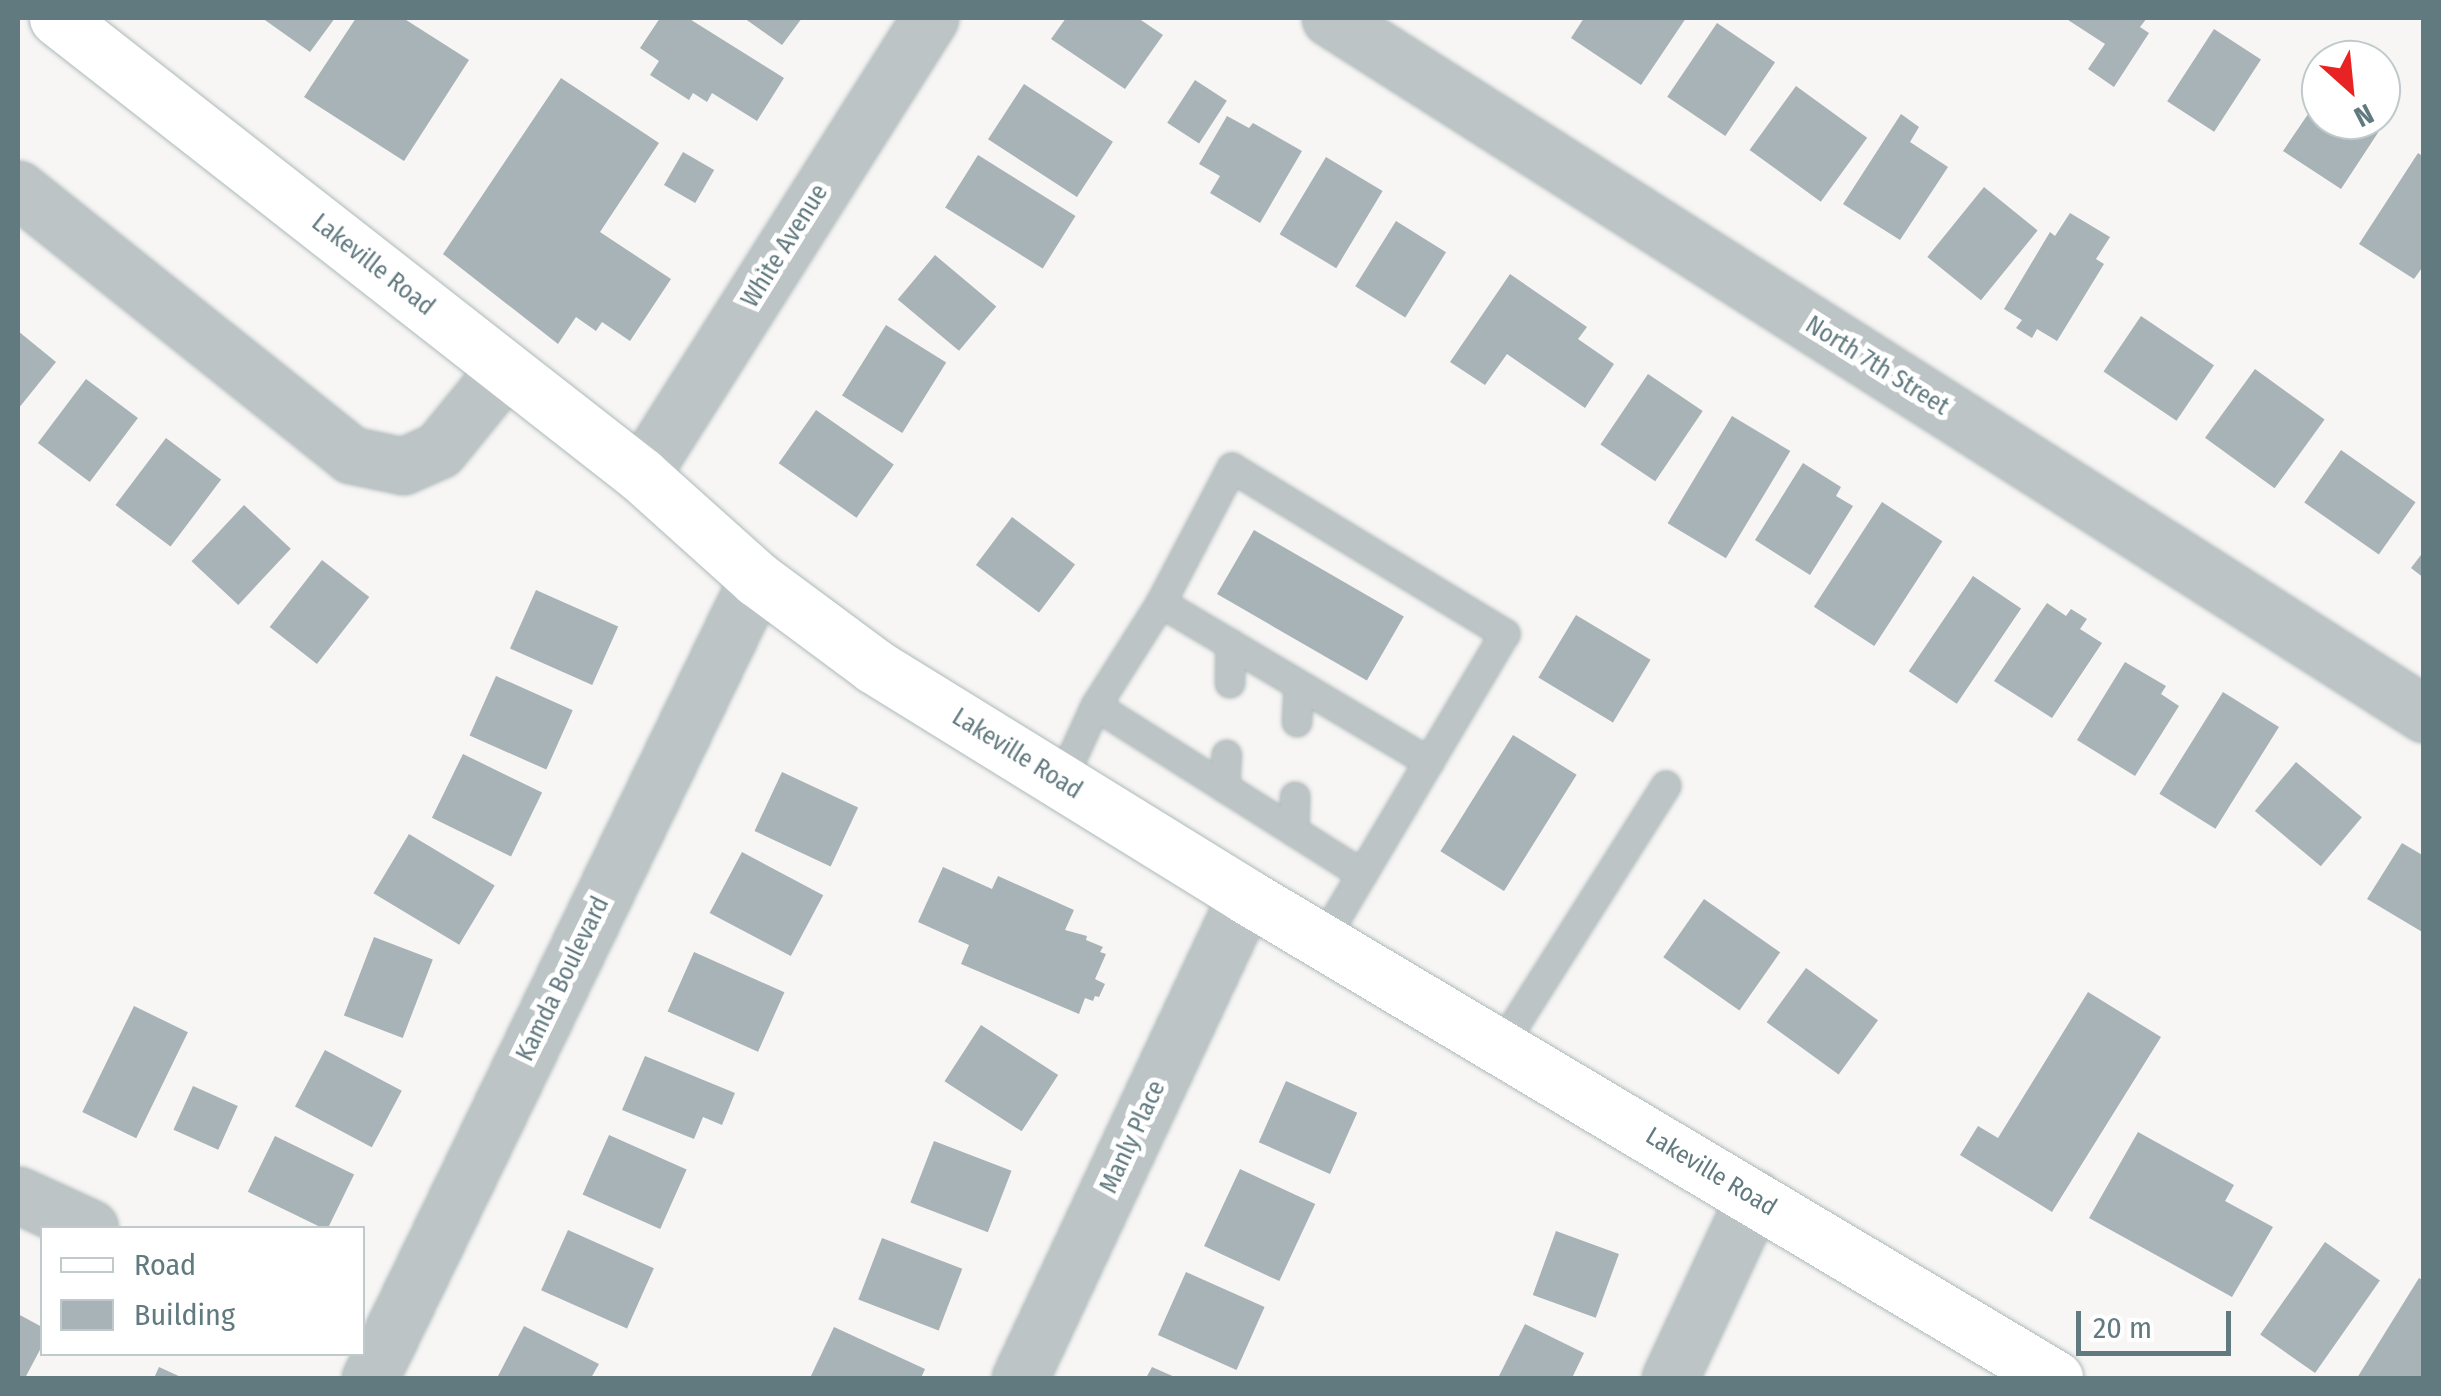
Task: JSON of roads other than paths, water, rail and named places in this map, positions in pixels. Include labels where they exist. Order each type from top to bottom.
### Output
[{"type":"main road","name":"Lakeville Road","points":[[57,18],[641,475],[757,578],[874,666],[1246,896],[2055,1378]]},
{"type":"street","name":"White Avenue","points":[[641,475],[930,18]]},
{"type":"street","name":"North 7th Street","points":[[1330,18],[2424,714]]},
{"type":"street","points":[[18,189],[351,455],[404,466],[439,450],[506,370]]},
{"type":"street","name":"Kamda Boulevard","points":[[370,1364],[757,578]]},
{"type":"street","name":"Manly Place","points":[[1020,1378],[1246,896]]},
{"type":"street","points":[[18,1195],[86,1226]]},
{"type":"street","points":[[1670,1378],[1754,1198]]},
{"type":"lane","points":[[1061,782],[1096,706],[1161,604],[1232,468],[1504,634],[1322,941]]},
{"type":"lane","points":[[1161,604],[1428,762]]},
{"type":"lane","points":[[1230,683],[1231,644]]},
{"type":"lane","points":[[1297,722],[1299,686]]},
{"type":"lane","points":[[1096,706],[1362,874]]},
{"type":"lane","points":[[1225,788],[1227,755]]},
{"type":"lane","points":[[1500,1047],[1666,786]]},
{"type":"lane","points":[[1294,830],[1295,797]]}]
